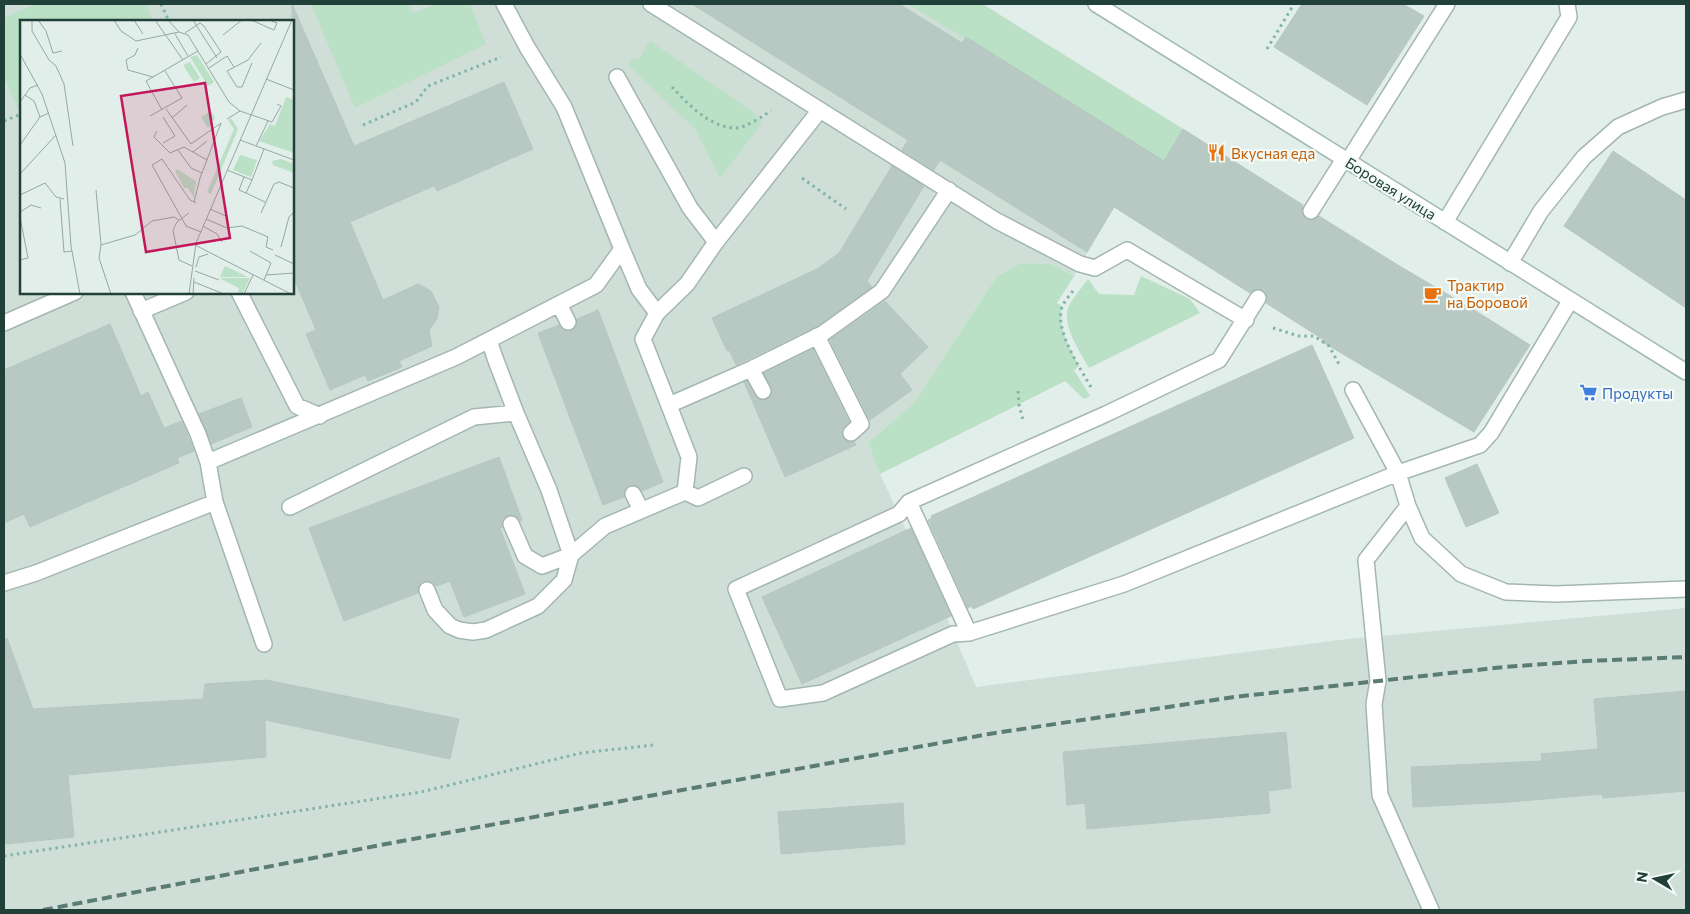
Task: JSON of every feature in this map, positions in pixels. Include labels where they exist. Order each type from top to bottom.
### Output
[{"type":"street","points":[[504,4],[526,47],[564,107],[639,289],[657,313]]},
{"type":"street","points":[[651,4],[998,221],[1080,264],[1095,268],[1128,250],[1246,320]]},
{"type":"street","name":"Боровая улица","points":[[1096,4],[1510,264],[1686,372]]},
{"type":"street","points":[[1311,211],[1447,4]]},
{"type":"street","points":[[1445,222],[1569,17],[1567,4]]},
{"type":"street","points":[[617,77],[690,208],[716,242]]},
{"type":"street","points":[[1510,264],[1541,211],[1584,157],[1618,127],[1662,107],[1686,100]]},
{"type":"street","points":[[686,492],[689,457],[643,339],[657,313],[686,284],[716,242],[820,110]]},
{"type":"street","points":[[669,405],[751,369],[818,336],[882,292],[949,190]]},
{"type":"street","points":[[208,462],[456,358],[596,285],[622,249]]},
{"type":"street","points":[[4,323],[70,294]]},
{"type":"street","points":[[134,294],[198,434],[208,462],[215,502],[264,644]]},
{"type":"street","points":[[141,311],[181,294]]},
{"type":"street","points":[[240,294],[297,406],[320,416]]},
{"type":"street","points":[[1258,298],[1246,320],[1219,360],[1106,414],[909,502],[899,514],[736,589],[780,699],[823,693],[953,634],[969,633],[1124,584],[1398,473],[1480,445],[1491,432],[1570,301]]},
{"type":"street","points":[[559,304],[568,322]]},
{"type":"street","points":[[818,336],[861,424],[851,433]]},
{"type":"street","points":[[427,590],[435,610],[450,626],[459,630],[473,632],[486,630],[538,606],[564,580],[571,555],[549,490],[516,413],[489,340]]},
{"type":"street","points":[[751,369],[763,392]]},
{"type":"street","points":[[1352,390],[1398,473],[1408,506],[1422,538],[1461,574],[1506,592],[1556,594],[1686,589]]},
{"type":"street","points":[[290,507],[474,417],[516,413]]},
{"type":"street","points":[[511,524],[525,556],[542,566],[571,555],[604,526],[686,492],[698,498],[744,476]]},
{"type":"street","points":[[633,494],[642,510]]},
{"type":"street","points":[[4,583],[36,573],[215,502]]},
{"type":"street","points":[[909,502],[969,633]]},
{"type":"street","points":[[1408,506],[1366,560],[1378,681],[1374,704],[1380,796],[1432,910]]},
{"type":"path","points":[[161,4],[169,20]]},
{"type":"path","points":[[1267,49],[1294,4]]},
{"type":"path","points":[[363,125],[416,102],[428,86],[526,47]]},
{"type":"path","points":[[672,87],[692,108],[713,122],[737,128],[759,119],[776,108],[790,90]]},
{"type":"path","points":[[4,121],[20,114]]},
{"type":"path","points":[[779,162],[846,209]]},
{"type":"path","points":[[1095,268],[1084,275],[1062,306],[1060,318],[1062,332],[1106,414]]},
{"type":"path","points":[[1246,320],[1299,336],[1314,336],[1329,346],[1352,390]]},
{"type":"path","points":[[4,856],[421,792],[581,753],[654,745]]},
{"type":"shaded area","points":[[4,4],[983,4],[1183,129],[1122,193],[1074,276],[1050,264],[1021,263],[997,276],[913,404],[868,443],[880,474],[947,618],[976,687],[1347,639],[1686,608],[1686,910],[4,910]]},
{"type":"green space","points":[[35,4],[146,4],[153,20],[20,20],[20,106],[17,107],[4,76],[4,18]]},
{"type":"green space","points":[[311,4],[408,4],[413,13],[436,4],[470,4],[486,44],[355,108]]},
{"type":"green space","points":[[908,4],[982,4],[1183,129],[1161,166],[1116,131]]},
{"type":"green space","points":[[650,41],[755,113],[762,123],[720,178],[695,129],[628,65],[632,58],[638,60]]},
{"type":"green space","points":[[1021,263],[1050,264],[1074,276],[1057,303],[1062,306],[1063,330],[1079,366],[1074,370],[1090,396],[1084,399],[1065,381],[880,474],[868,443],[913,404],[997,276]]},
{"type":"green space","points":[[1141,276],[1190,299],[1200,313],[1089,368],[1069,329],[1067,313],[1071,302],[1088,279],[1099,294],[1134,295]]},
{"type":"building","points":[[292,4],[354,146],[504,82],[533,149],[437,191],[434,186],[350,222],[383,300],[418,284],[431,291],[439,307],[437,319],[429,330],[432,346],[399,361],[402,367],[368,381],[365,375],[330,390],[306,334],[316,330],[294,279],[294,20],[292,20]]},
{"type":"building","points":[[692,4],[899,4],[962,43],[966,37],[1164,161],[1183,129],[1303,205],[1302,211],[1306,219],[1315,219],[1319,216],[1530,345],[1474,432],[1321,341],[1324,340],[1266,303],[1266,294],[1263,290],[1254,290],[1250,293],[1114,207],[1087,252],[940,160],[934,170],[902,150],[908,140]]},
{"type":"building","points":[[1302,4],[1403,4],[1424,16],[1367,105],[1274,47]]},
{"type":"building","points":[[1613,151],[1686,200],[1686,308],[1564,226]]},
{"type":"building","points":[[892,166],[924,186],[867,281],[872,287],[817,326],[736,365],[729,350],[727,351],[712,318],[817,269],[839,253]]},
{"type":"building","points":[[885,301],[928,347],[900,374],[912,390],[870,420],[830,340]]},
{"type":"building","points":[[598,310],[663,482],[642,491],[638,486],[629,485],[625,489],[624,497],[603,505],[538,333],[559,325],[563,330],[572,331],[576,327],[577,319]]},
{"type":"building","points":[[110,324],[141,396],[148,392],[164,428],[182,421],[194,451],[177,458],[179,463],[30,527],[24,514],[4,523],[4,370]]},
{"type":"building","points":[[1312,345],[1354,438],[973,609],[971,606],[968,608],[928,520],[932,518],[931,516]]},
{"type":"building","points":[[813,349],[849,422],[842,430],[842,435],[848,442],[854,441],[856,445],[785,477],[744,382],[747,381],[758,399],[767,399],[771,396],[772,391],[764,373]]},
{"type":"building","points":[[241,398],[252,427],[211,444],[199,414]]},
{"type":"building","points":[[499,457],[522,520],[520,521],[513,515],[508,515],[503,519],[502,527],[500,528],[525,594],[464,617],[450,581],[436,586],[432,582],[424,581],[419,585],[418,593],[344,621],[309,528]]},
{"type":"building","points":[[1477,464],[1499,513],[1466,527],[1445,478]]},
{"type":"building","points":[[911,528],[951,616],[802,684],[762,597]]},
{"type":"building","points":[[7,638],[33,709],[203,699],[205,684],[266,680],[459,719],[450,759],[265,720],[266,757],[68,775],[74,837],[6,844],[4,817],[4,639]]},
{"type":"building","points":[[1686,691],[1686,791],[1603,798],[1602,794],[1509,802],[1413,807],[1411,767],[1542,761],[1541,754],[1598,749],[1594,699]]},
{"type":"building","points":[[1286,732],[1291,788],[1268,791],[1270,813],[1087,829],[1085,803],[1067,805],[1063,752]]},
{"type":"building","points":[[903,803],[905,844],[781,854],[778,812]]},
{"type":"railway","points":[[43,910],[386,844],[989,734],[1234,697],[1504,667],[1686,657]]},
{"type":"place","name":"Вкусная еда","points":[[1217,153]]},
{"type":"place","name":"Трактир на Боровой","points":[[1433,294]]},
{"type":"place","name":"Продукты","points":[[1588,393]]}]
